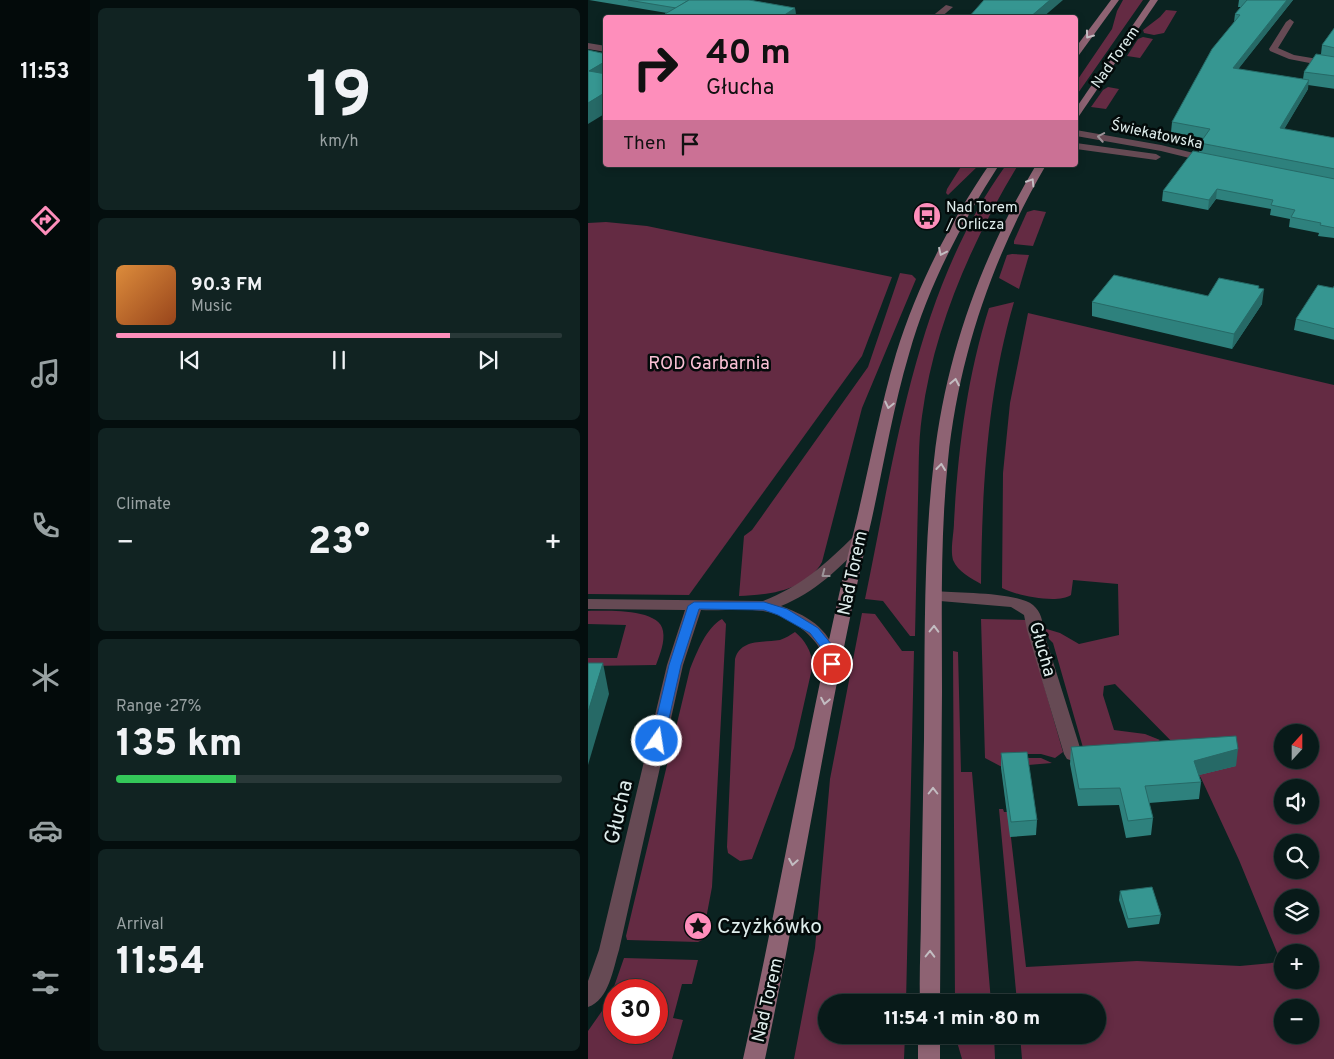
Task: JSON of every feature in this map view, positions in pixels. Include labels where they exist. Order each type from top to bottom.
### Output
[{"type":"main road","name":"Nad Torem","points":[[1078,50],[1115,0]]},
{"type":"main road","name":"Nad Torem","points":[[1078,111],[1154,0]]},
{"type":"main road","name":"Nad Torem","points":[[754,1059],[777,954],[793,856],[832,664],[895,379],[922,295],[954,227],[993,167]]},
{"type":"main road","points":[[930,994],[934,596],[937,502],[945,439],[964,343],[980,291],[1004,231],[1040,167]]},
{"type":"main road","points":[[929,1044],[929,1059]]},
{"type":"street","points":[[938,15],[949,7]]},
{"type":"street","points":[[1290,22],[1273,49],[1292,57],[1334,64]]},
{"type":"street","points":[[588,46],[603,48]]},
{"type":"street","name":"Świekatowska","points":[[1078,133],[1161,148],[1223,164],[1078,146]]},
{"type":"street","points":[[764,606],[786,599],[804,589],[831,568],[859,539]]},
{"type":"street","name":"Głucha","points":[[934,596],[1012,602],[1023,605],[1032,611],[1035,619],[1035,630],[1073,754]]},
{"type":"street","points":[[588,604],[764,606],[783,612],[814,630],[826,645],[832,664]]},
{"type":"street","name":"Głucha","points":[[588,998],[598,984],[609,950],[675,665],[694,606]]},
{"type":"green space","points":[[1123,0],[1143,0],[1078,93],[1078,79],[1112,29],[1117,11]]},
{"type":"green space","points":[[1166,10],[1177,11],[1164,33],[1154,35],[1144,33],[1143,30]]},
{"type":"green space","points":[[1143,37],[1153,39],[1140,58],[1127,56],[1138,39]]},
{"type":"green space","points":[[1108,87],[1119,89],[1106,109],[1091,107],[1103,90]]},
{"type":"green space","points":[[961,167],[977,167],[948,195],[946,193]]},
{"type":"green space","points":[[1005,167],[1017,167],[985,224],[957,286],[936,350],[928,383],[919,447],[915,636],[910,636],[883,601],[865,599],[899,430],[913,374],[930,319],[950,266],[975,214]]},
{"type":"green space","points":[[1034,210],[1046,212],[1033,246],[1014,244],[1027,212]]},
{"type":"green space","name":"ROD Garbarnia","points":[[606,222],[647,226],[892,277],[862,356],[689,595],[588,594],[588,223]]},
{"type":"green space","points":[[1007,255],[1029,255],[1019,289],[999,278]]},
{"type":"green space","points":[[900,273],[912,275],[916,279],[862,408],[822,562],[815,572],[806,579],[785,590],[739,596],[744,536],[752,530],[868,367]]},
{"type":"green space","points":[[1014,302],[1005,337],[992,407],[985,477],[981,584],[961,571],[955,564],[952,556],[961,441],[969,387],[989,308]]},
{"type":"green space","points":[[1028,313],[1334,385],[1334,1059],[1022,1059],[1021,1044],[1106,1044],[1106,994],[1016,994],[999,809],[1008,812],[1026,967],[1137,961],[1240,966],[1274,963],[1274,989],[1319,989],[1319,944],[1274,945],[1239,860],[1201,778],[1183,753],[1115,684],[1104,686],[1103,695],[1114,730],[1145,734],[1160,740],[1154,744],[1086,758],[1053,643],[1049,639],[1047,632],[1042,632],[1040,627],[1060,633],[1079,644],[1119,635],[1118,584],[1073,580],[1071,595],[1057,599],[1027,596],[1002,588],[1003,473],[1010,403]]},
{"type":"green space","points":[[588,611],[631,612],[652,618],[660,624],[663,631],[663,639],[656,665],[588,666],[588,658],[617,658],[626,625],[588,624]]},
{"type":"green space","points":[[862,613],[875,614],[902,651],[914,651],[906,994],[818,994],[818,1044],[905,1044],[904,1059],[794,1059],[815,948],[830,779]]},
{"type":"green space","points":[[722,619],[726,624],[712,887],[702,940],[698,942],[627,940],[626,936],[690,669],[707,634]]},
{"type":"green space","points":[[981,619],[1028,620],[1031,640],[1063,752],[1055,758],[1041,754],[1020,754],[1021,758],[1041,758],[1052,763],[1002,767],[985,758]]},
{"type":"green space","points":[[795,632],[807,646],[813,664],[794,748],[752,859],[740,861],[728,853],[727,847],[735,659],[738,652],[748,645],[780,640]]},
{"type":"green space","points":[[953,651],[958,652],[961,772],[972,772],[990,994],[955,994]]},
{"type":"green space","points":[[624,958],[698,960],[692,984],[682,984],[673,1018],[683,1020],[672,1059],[588,1059],[588,1031],[603,1010],[603,1044],[668,1044],[668,979],[617,979]]},
{"type":"green space","points":[[958,1044],[994,1044],[995,1059],[962,1059]]},
{"type":"building","points":[[628,0],[689,0],[676,8]]},
{"type":"building","points":[[689,0],[749,0],[795,8],[784,15],[665,14]]},
{"type":"building","points":[[984,0],[1050,0],[1032,15],[971,15]]},
{"type":"building","points":[[1247,0],[1287,0],[1233,68],[1309,80],[1280,128],[1335,138],[1335,169],[1200,143],[1210,129],[1172,122],[1212,49],[1240,15],[1235,14]]},
{"type":"building","points":[[1335,27],[1335,48],[1322,45]]},
{"type":"building","points":[[588,50],[603,53],[603,63],[589,71],[603,73],[603,94],[588,103]]},
{"type":"building","points":[[1316,54],[1335,57],[1335,76],[1304,72]]},
{"type":"building","points":[[1193,151],[1335,179],[1335,228],[1291,217],[1295,210],[1271,205],[1273,200],[1217,189],[1209,200],[1163,191]]},
{"type":"building","points":[[1114,275],[1208,296],[1219,278],[1259,286],[1258,288],[1264,289],[1234,334],[1092,302]]},
{"type":"building","points":[[1318,285],[1333,288],[1335,285],[1335,329],[1296,319]]},
{"type":"building","points":[[588,663],[603,663],[588,712]]},
{"type":"building","points":[[1236,736],[1238,749],[1194,761],[1201,782],[1145,786],[1153,818],[1128,821],[1120,788],[1079,789],[1071,747]]},
{"type":"building","points":[[1027,752],[1037,820],[1011,822],[1001,753]]},
{"type":"building","points":[[1152,887],[1161,915],[1128,919],[1120,891]]},
{"type":"place","name":"Nad Torem / Orlicza","points":[[927,216]]},
{"type":"place","name":"Czyżkówko","points":[[698,926]]},
{"type":"route","points":[[657,741],[675,665],[694,606],[764,606],[783,612],[814,630],[826,645],[832,664]]}]
